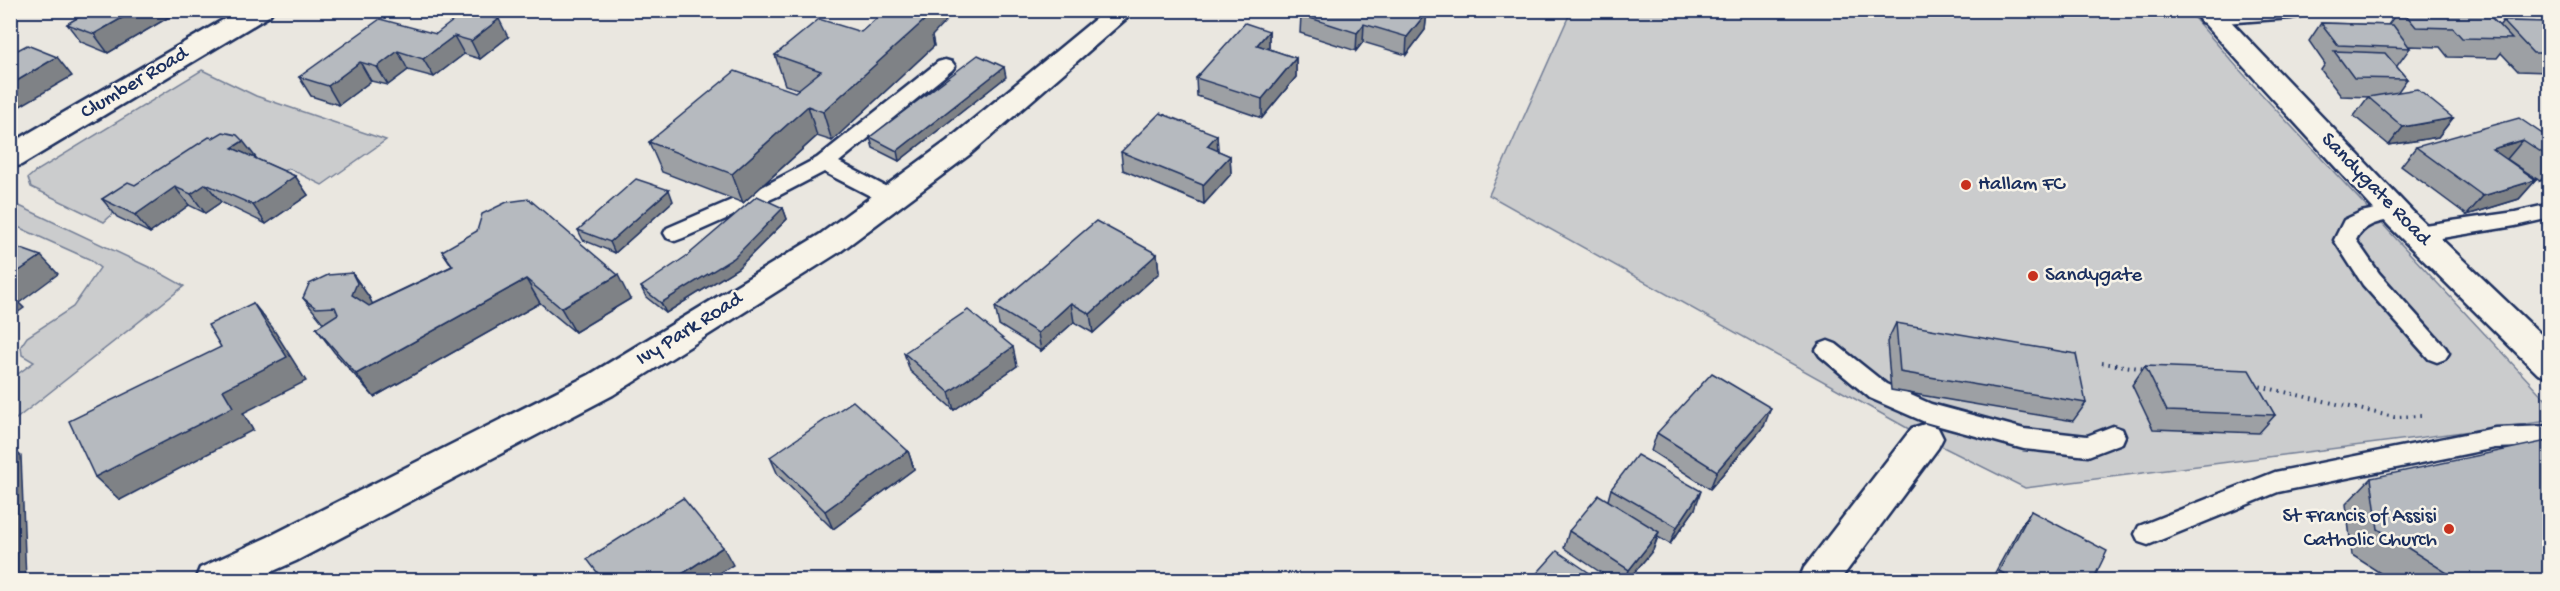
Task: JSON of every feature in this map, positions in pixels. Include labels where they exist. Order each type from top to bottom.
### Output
[{"type":"street","name":"Clumber Road","points":[[10,158],[260,10]]},
{"type":"street","name":"Ivy Park Road","points":[[214,580],[282,549],[601,385],[830,243],[958,148],[1123,10]]},
{"type":"street","points":[[2207,14],[2291,10]]},
{"type":"street","name":"Sandygate Road","points":[[2207,14],[2395,212],[2550,365]]},
{"type":"street","points":[[1818,580],[1934,428]]},
{"type":"lane","points":[[675,233],[771,191],[824,163],[945,66]]},
{"type":"lane","points":[[824,163],[891,198]]},
{"type":"lane","points":[[2417,234],[2516,219],[2550,211]]},
{"type":"lane","points":[[2395,212],[2369,217],[2352,225],[2345,240],[2371,279],[2437,353]]},
{"type":"lane","points":[[1828,350],[1878,391],[1925,412],[1934,428],[2088,446],[2113,436]]},
{"type":"lane","points":[[2148,534],[2275,482],[2495,438],[2550,436]]},
{"type":"path","points":[[2102,363],[2147,369]]},
{"type":"path","points":[[2248,383],[2394,417],[2430,415]]},
{"type":"shaded area","name":"Sandygate","points":[[1571,11],[2188,11],[2253,85],[2549,403],[2549,421],[2025,488],[1925,438],[1489,195]]},
{"type":"shaded area","points":[[202,70],[256,96],[386,140],[322,185],[290,169],[118,209],[104,222],[31,187],[28,178],[35,172]]},
{"type":"shaded area","points":[[11,202],[184,286],[11,423],[11,379],[34,362],[22,355],[21,346],[27,337],[73,307],[100,268],[89,259],[11,224]]},
{"type":"building","points":[[75,10],[136,10],[94,34],[67,24],[84,14]]},
{"type":"building","points":[[467,10],[499,19],[471,41],[454,36],[423,59],[398,51],[377,67],[360,62],[328,86],[299,77],[380,19],[436,34]]},
{"type":"building","points":[[886,10],[907,10],[928,17],[823,112],[808,106],[732,174],[649,142],[735,71],[795,92],[821,71],[775,55],[819,19],[861,32]]},
{"type":"building","points":[[907,10],[935,10],[928,17]]},
{"type":"building","points":[[1305,10],[1424,10],[1427,12],[1407,37],[1364,24],[1357,33],[1301,15]]},
{"type":"building","points":[[2402,10],[2485,11],[2512,39],[2462,38],[2453,28],[2416,27]]},
{"type":"building","points":[[2503,21],[2550,22],[2550,53],[2533,53]]},
{"type":"building","points":[[1245,23],[1269,31],[1257,45],[1296,58],[1262,99],[1196,78]]},
{"type":"building","points":[[2321,23],[2393,25],[2410,48],[2338,45]]},
{"type":"building","points":[[27,45],[57,57],[10,85],[10,54]]},
{"type":"building","points":[[2334,51],[2385,53],[2407,79],[2354,78]]},
{"type":"building","points":[[978,55],[1004,67],[897,151],[870,137]]},
{"type":"building","points":[[2417,89],[2453,118],[2403,127],[2368,97]]},
{"type":"building","points":[[1160,113],[1217,135],[1207,146],[1230,156],[1203,185],[1121,152]]},
{"type":"building","points":[[2519,118],[2550,139],[2550,158],[2523,140],[2492,149],[2536,180],[2483,196],[2416,147]]},
{"type":"building","points":[[223,132],[237,135],[243,141],[232,148],[295,176],[253,205],[206,184],[191,194],[175,187],[135,215],[102,199],[128,182],[135,185],[209,137],[213,138]]},
{"type":"building","points":[[636,179],[669,190],[610,242],[578,230]]},
{"type":"building","points":[[757,196],[783,208],[734,258],[661,303],[641,287],[688,255]]},
{"type":"building","points":[[529,199],[618,275],[561,308],[526,279],[356,374],[316,328],[338,314],[335,307],[316,308],[303,298],[309,284],[328,275],[352,273],[357,283],[352,295],[369,306],[453,266],[442,251],[477,231],[482,214],[507,202]]},
{"type":"building","points":[[1096,221],[1157,254],[1090,314],[1071,303],[1038,333],[995,307]]},
{"type":"building","points":[[10,245],[41,256],[10,277]]},
{"type":"building","points":[[253,303],[287,357],[223,390],[233,407],[95,477],[69,421],[221,347],[208,325]]},
{"type":"building","points":[[968,310],[1013,347],[949,392],[904,353]]},
{"type":"building","points":[[1896,323],[2076,354],[2086,403],[1900,372]]},
{"type":"building","points":[[2145,366],[2249,370],[2275,415],[2167,411]]},
{"type":"building","points":[[1712,373],[1771,408],[1717,471],[1657,433]]},
{"type":"building","points":[[853,401],[908,451],[825,511],[770,457]]},
{"type":"building","name":"St Francis of Assisi Catholic Church","points":[[2547,441],[2550,443],[2550,580],[2458,580],[2378,529],[2371,478]]},
{"type":"building","points":[[1637,455],[1701,491],[1677,527],[1611,489]]},
{"type":"building","points":[[1599,495],[1659,532],[1629,570],[1569,531]]},
{"type":"building","points":[[683,498],[723,547],[673,580],[603,580],[587,559]]},
{"type":"building","points":[[2031,511],[2107,551],[2093,580],[2016,580],[1999,571]]},
{"type":"building","points":[[1557,551],[1600,580],[1531,580]]},
{"type":"place","name":"Hallam FC","points":[[1966,185]]},
{"type":"place","name":"Sandygate","points":[[2033,276]]},
{"type":"place","name":"St Francis of Assisi Catholic Church","points":[[2449,529]]}]
